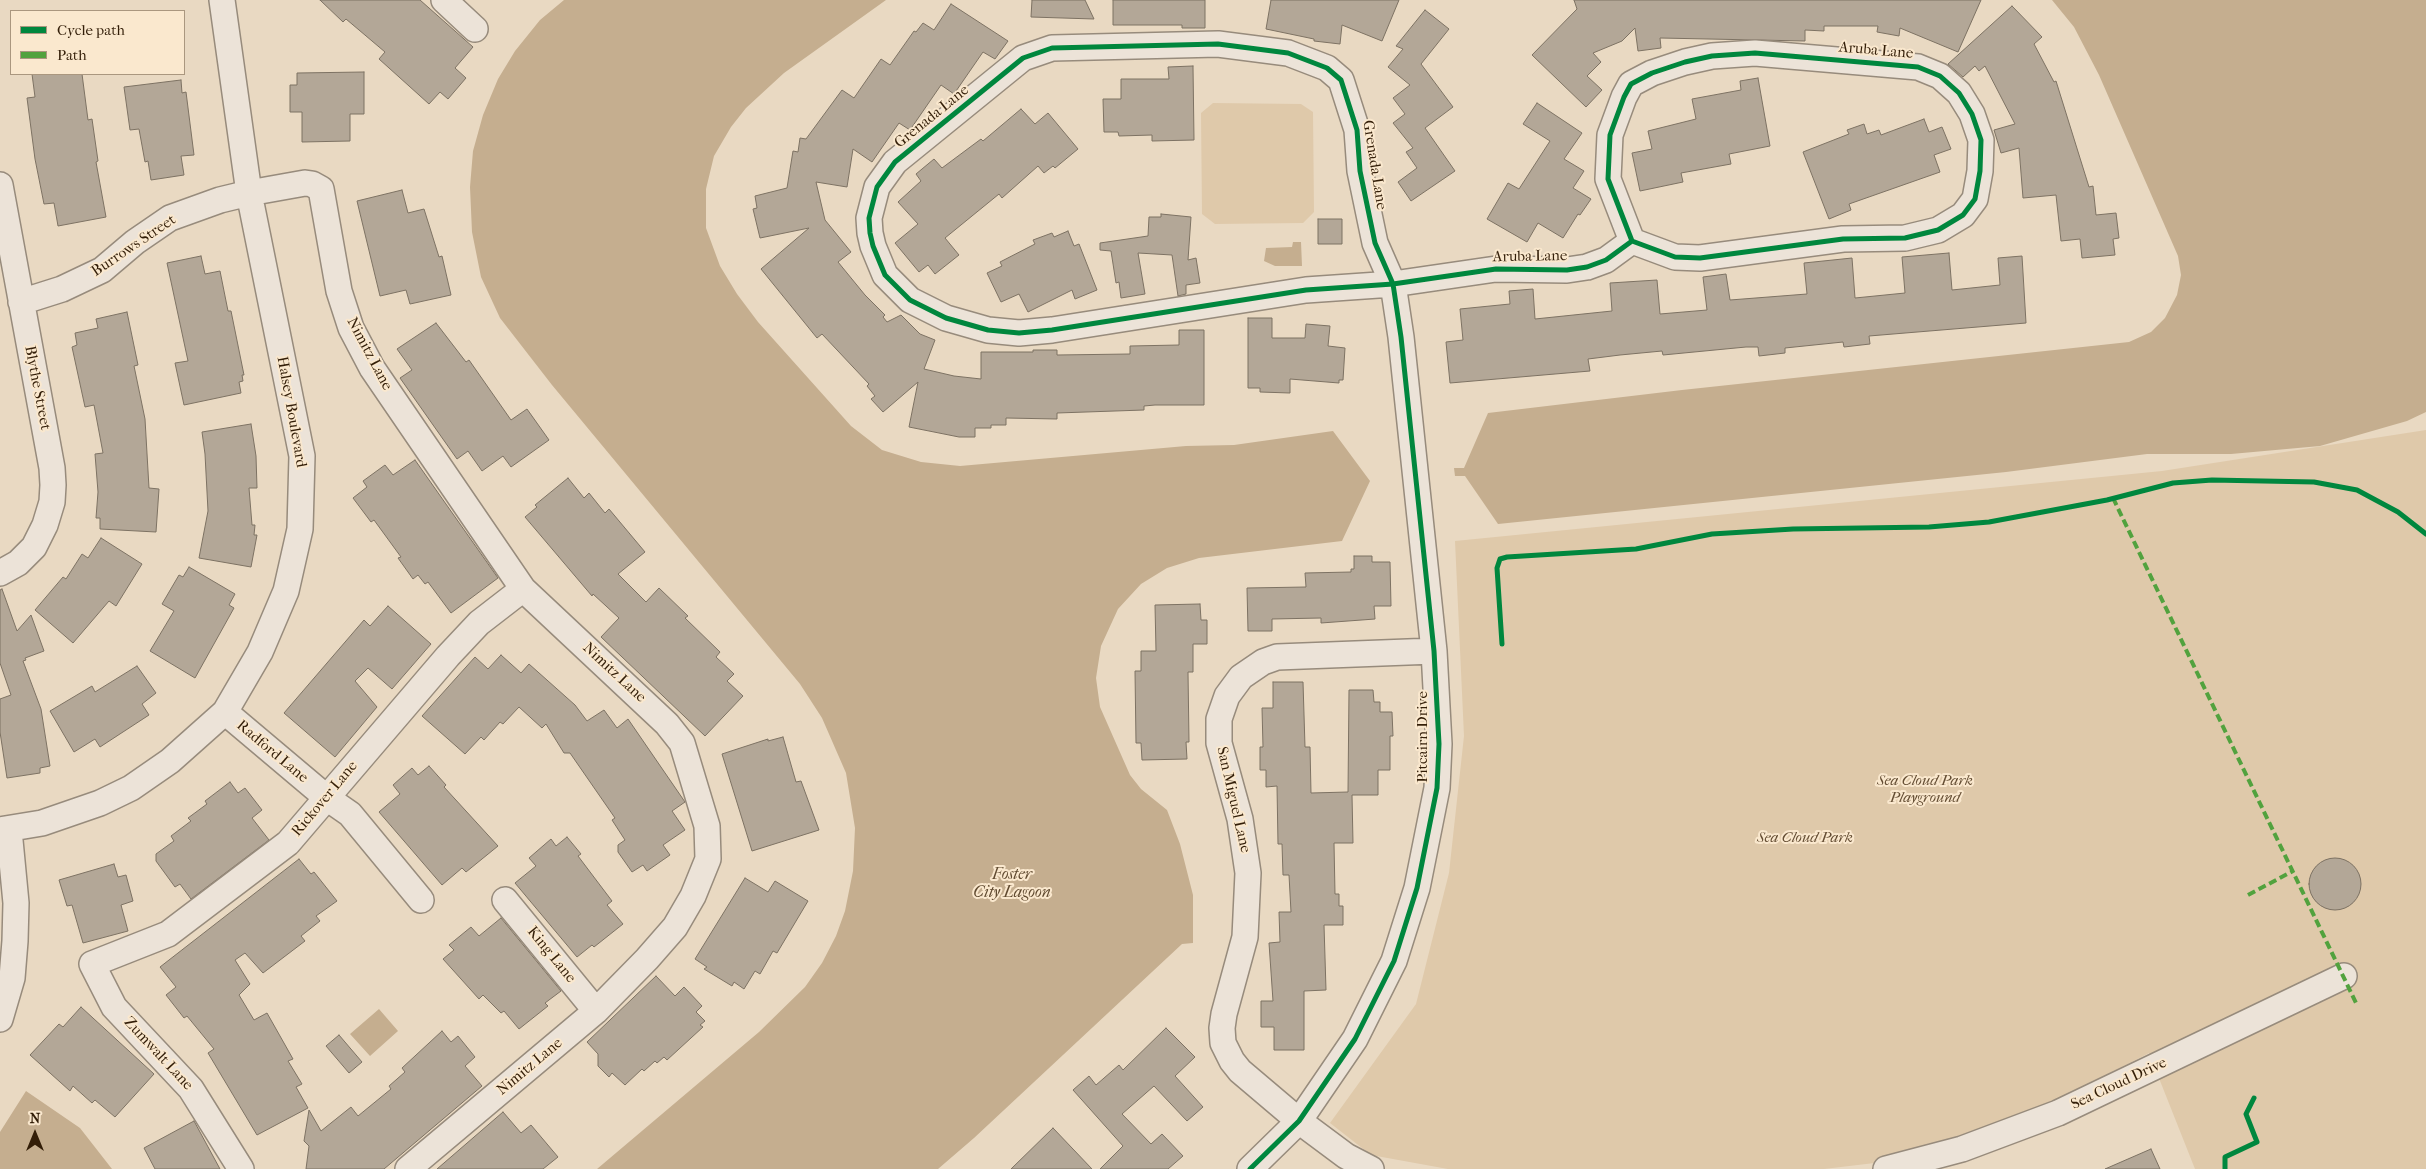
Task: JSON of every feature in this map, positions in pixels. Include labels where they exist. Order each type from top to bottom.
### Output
[{"type":"street","name":"Halsey Boulevard","points":[[4,830],[70,815],[131,788],[170,761],[225,712],[260,652],[286,591],[300,530],[302,456],[249,193],[222,0]]},
{"type":"street","points":[[444,0],[476,29]]},
{"type":"street","name":"Grenada Lane","points":[[1218,44],[1266,49],[1309,60],[1327,68],[1341,80],[1357,130],[1360,171],[1376,244],[1393,284],[1306,290],[1052,330],[1019,333],[988,330],[946,318],[910,300],[885,275],[873,246],[869,218],[878,187],[895,162],[1023,58],[1052,48],[1102,46],[1218,44]]},
{"type":"street","name":"Aruba Lane","points":[[1755,53],[1918,67],[1940,76],[1959,93],[1972,114],[1981,140],[1980,172],[1975,198],[1963,215],[1938,230],[1905,238],[1835,240],[1700,258],[1675,257],[1632,241],[1608,179],[1610,135],[1624,97],[1631,84],[1652,73],[1685,62],[1712,56],[1755,53]]},
{"type":"street","name":"Nimitz Lane","points":[[249,193],[304,183],[312,184],[321,189],[338,282],[351,328],[372,368],[524,589],[667,724],[682,743],[707,826],[708,859],[693,896],[675,927],[647,960],[596,1011],[408,1169]]},
{"type":"street","name":"Blythe Street","points":[[0,185],[52,468],[52,502],[45,525],[34,547],[18,563],[0,573]]},
{"type":"street","name":"Burrows Street","points":[[21,302],[62,289],[102,270],[135,242],[170,218],[220,200],[249,193]]},
{"type":"street","name":"Aruba Lane","points":[[1393,284],[1496,269],[1567,270],[1587,267],[1606,260],[1632,241]]},
{"type":"street","name":"Pitcairn Drive","points":[[1250,1169],[1299,1121],[1359,1030],[1394,961],[1417,888],[1436,788],[1438,744],[1434,651],[1405,375],[1393,284]]},
{"type":"street","name":"Rickover Lane","points":[[92,964],[168,934],[288,842],[327,798],[398,711],[448,656],[479,623],[524,589]]},
{"type":"street","name":"San Miguel Lane","points":[[1299,1121],[1240,1071],[1232,1061],[1223,1043],[1222,1028],[1224,1014],[1245,937],[1248,873],[1240,819],[1219,743],[1219,725],[1223,707],[1233,686],[1241,677],[1263,662],[1277,658],[1434,651]]},
{"type":"street","name":"Radford Lane","points":[[225,712],[327,798],[350,814],[421,900]]},
{"type":"street","points":[[0,1019],[12,978],[16,903],[4,830]]},
{"type":"street","name":"King Lane","points":[[505,900],[596,1011]]},
{"type":"street","name":"Zumwalt Lane","points":[[92,964],[114,1006],[191,1089],[241,1169]]},
{"type":"street","name":"Sea Cloud Drive","points":[[1886,1169],[1962,1149],[2058,1113],[2344,976]]},
{"type":"street","points":[[1299,1121],[1346,1156],[1371,1169]]},
{"type":"green space","points":[[1213,103],[1301,104],[1313,112],[1314,212],[1303,223],[1215,224],[1202,214],[1201,113]]},
{"type":"green space","name":"Sea Cloud Park","points":[[2426,430],[2426,1169],[2195,1169],[2149,1053],[2049,1105],[1883,1162],[1824,1169],[1448,1169],[1371,1155],[1330,1123],[1416,1004],[1449,873],[1464,736],[1455,541],[2162,471]]},
{"type":"water","name":"Foster City Lagoon","points":[[564,0],[886,0],[784,73],[746,108],[731,127],[714,156],[706,189],[706,228],[720,266],[737,294],[758,322],[851,426],[882,450],[921,462],[960,466],[1186,446],[1234,445],[1333,431],[1370,481],[1342,541],[1199,558],[1167,568],[1141,584],[1118,609],[1101,646],[1096,678],[1100,707],[1130,775],[1141,789],[1167,810],[1180,844],[1193,895],[1193,943],[1182,944],[974,1138],[938,1169],[597,1169],[759,1032],[805,987],[822,963],[836,936],[845,911],[853,871],[855,828],[846,773],[822,718],[800,684],[552,385],[500,318],[481,277],[472,232],[470,187],[473,151],[483,115],[498,79],[515,51],[540,20]]},
{"type":"water","points":[[2052,0],[2426,0],[2426,412],[2407,421],[2320,446],[2231,454],[2147,454],[2006,472],[1498,524],[1465,476],[1455,476],[1454,468],[1464,468],[1488,413],[1682,390],[2129,342],[2151,332],[2165,318],[2177,295],[2181,275],[2178,256],[2099,75],[2074,27]]},
{"type":"water","points":[[1293,242],[1301,242],[1302,266],[1275,266],[1264,261],[1266,248],[1292,247]]},
{"type":"water","points":[[379,1009],[398,1031],[370,1056],[350,1034]]},
{"type":"water","points":[[26,1091],[80,1128],[112,1169],[0,1169],[0,1132]]},
{"type":"building","points":[[320,0],[420,0],[473,47],[455,68],[466,78],[448,99],[440,92],[429,104],[379,59],[385,52],[346,19],[343,22]]},
{"type":"building","points":[[1032,0],[1085,0],[1094,19],[1031,17]]},
{"type":"building","points":[[1113,0],[1205,0],[1205,28],[1182,28],[1182,25],[1113,25]]},
{"type":"building","points":[[1271,0],[1399,0],[1382,41],[1342,25],[1340,44],[1314,41],[1314,39],[1266,29]]},
{"type":"building","points":[[1574,0],[1981,0],[1958,52],[1900,28],[1899,36],[1877,32],[1878,26],[1824,26],[1824,31],[1805,30],[1805,41],[1660,38],[1661,48],[1638,51],[1635,28],[1622,41],[1593,53],[1601,62],[1587,76],[1602,90],[1586,107],[1532,55],[1577,9]]},
{"type":"building","points":[[951,4],[1008,41],[995,59],[983,52],[954,94],[941,85],[910,130],[899,123],[872,162],[853,149],[847,187],[816,182],[825,220],[851,252],[838,262],[865,295],[885,315],[883,317],[887,322],[901,315],[920,334],[935,340],[924,369],[954,376],[981,379],[981,352],[1057,350],[1057,355],[1130,354],[1130,346],[1179,345],[1179,330],[1204,330],[1204,405],[1155,405],[1144,406],[1144,410],[1057,413],[1057,419],[1006,418],[1006,425],[991,425],[991,428],[975,428],[975,437],[959,437],[909,427],[918,382],[883,412],[871,399],[875,396],[867,386],[869,384],[822,334],[817,338],[761,269],[809,228],[760,238],[753,209],[757,208],[755,196],[787,188],[793,151],[798,152],[800,138],[806,139],[842,90],[854,98],[881,59],[890,65],[914,31],[916,32],[923,23],[934,30]]},
{"type":"building","points":[[2012,6],[2042,37],[2034,44],[2054,82],[2056,81],[2089,187],[2093,186],[2096,215],[2116,213],[2119,238],[2113,239],[2115,255],[2082,258],[2080,239],[2061,241],[2056,195],[2023,198],[2019,148],[2001,153],[1994,130],[2015,124],[1985,66],[1979,71],[1975,66],[1963,77],[1948,64]]},
{"type":"building","points":[[1425,10],[1449,29],[1421,64],[1453,107],[1425,128],[1455,171],[1411,201],[1398,182],[1417,168],[1406,152],[1413,148],[1393,123],[1405,114],[1393,98],[1410,85],[1388,67],[1403,49],[1396,46]]},
{"type":"building","points":[[1193,66],[1194,140],[1152,141],[1152,135],[1119,136],[1118,132],[1104,132],[1103,99],[1121,99],[1121,79],[1169,79],[1168,67]]},
{"type":"building","points":[[364,72],[364,114],[350,114],[350,141],[302,142],[302,112],[290,112],[290,85],[297,85],[297,73]]},
{"type":"building","points":[[32,75],[82,75],[88,120],[92,119],[98,161],[96,162],[106,217],[58,226],[54,203],[44,204],[35,159],[27,98],[35,97]]},
{"type":"building","points":[[1758,78],[1770,146],[1729,154],[1731,164],[1681,173],[1683,182],[1640,191],[1632,153],[1652,149],[1648,131],[1696,119],[1692,99],[1741,90],[1740,81]]},
{"type":"building","points":[[181,80],[182,93],[186,92],[194,155],[181,156],[184,175],[151,180],[148,161],[145,162],[139,129],[130,130],[124,87]]},
{"type":"building","points":[[1537,103],[1582,133],[1564,159],[1584,171],[1573,188],[1591,199],[1580,215],[1578,214],[1563,238],[1538,223],[1527,242],[1487,219],[1508,183],[1519,189],[1550,141],[1523,124]]},
{"type":"building","points":[[1021,109],[1035,124],[1048,113],[1078,149],[1055,168],[1053,166],[1044,173],[1038,166],[1002,198],[999,194],[945,238],[959,255],[935,274],[928,265],[919,272],[895,243],[918,224],[898,202],[921,181],[916,174],[934,159],[942,168],[981,139],[983,141]]},
{"type":"building","points":[[1924,119],[1929,132],[1942,127],[1951,149],[1934,155],[1940,172],[1849,204],[1851,210],[1829,219],[1803,152],[1849,134],[1847,130],[1864,124],[1867,134],[1879,130],[1881,135]]},
{"type":"building","points":[[402,190],[408,213],[424,209],[439,257],[442,256],[451,295],[410,304],[406,290],[380,296],[357,201]]},
{"type":"building","points":[[1161,214],[1191,217],[1188,260],[1196,258],[1200,283],[1186,285],[1186,294],[1178,296],[1172,255],[1138,253],[1145,294],[1121,298],[1119,282],[1116,283],[1111,251],[1100,250],[1100,243],[1148,236],[1149,217],[1161,217]]},
{"type":"building","points":[[1318,219],[1342,219],[1342,244],[1318,244]]},
{"type":"building","points":[[1068,231],[1074,246],[1079,244],[1097,290],[1075,299],[1072,290],[1028,312],[1019,294],[1001,302],[987,273],[1002,266],[1000,262],[1035,244],[1033,240],[1052,233],[1054,237]]},
{"type":"building","points":[[1949,253],[1952,290],[2000,285],[1998,258],[2022,256],[2026,323],[1869,336],[1870,344],[1844,347],[1843,342],[1785,348],[1785,353],[1759,356],[1758,347],[1663,355],[1662,351],[1620,355],[1588,359],[1590,371],[1450,383],[1446,342],[1463,340],[1460,309],[1510,304],[1509,291],[1533,289],[1535,319],[1612,311],[1610,283],[1657,280],[1660,314],[1707,310],[1703,277],[1726,274],[1730,300],[1807,294],[1804,263],[1852,258],[1855,298],[1905,293],[1902,257]]},
{"type":"building","points":[[201,256],[205,274],[220,271],[228,311],[231,311],[244,375],[242,375],[243,381],[239,382],[241,393],[184,405],[175,363],[188,361],[167,263]]},
{"type":"building","points":[[127,312],[138,365],[134,366],[145,419],[149,488],[159,489],[156,532],[100,529],[100,518],[96,518],[98,492],[95,454],[103,453],[94,405],[85,407],[72,347],[77,345],[75,333],[98,328],[96,319]]},
{"type":"building","points":[[1248,318],[1272,318],[1272,338],[1305,338],[1306,324],[1330,326],[1328,346],[1345,348],[1343,380],[1339,380],[1339,383],[1290,379],[1290,393],[1260,392],[1260,388],[1248,388]]},
{"type":"building","points":[[436,323],[466,362],[469,360],[511,420],[527,409],[549,440],[511,467],[503,456],[482,471],[468,451],[457,459],[400,378],[412,370],[397,349]]},
{"type":"building","points":[[251,424],[256,456],[257,488],[249,488],[252,525],[255,525],[254,535],[257,535],[251,567],[199,558],[208,511],[202,432]]},
{"type":"building","points":[[415,460],[498,578],[451,613],[428,582],[425,584],[418,575],[413,579],[398,558],[401,557],[374,520],[371,522],[353,498],[367,487],[363,481],[385,465],[393,475]]},
{"type":"building","points":[[568,478],[584,498],[589,493],[605,513],[609,509],[645,552],[618,574],[646,602],[659,588],[688,616],[685,618],[720,652],[716,657],[734,674],[727,681],[743,696],[705,736],[601,637],[619,618],[593,594],[592,596],[525,517],[537,507],[535,505]]},
{"type":"building","points":[[101,538],[142,564],[116,606],[109,601],[73,643],[35,610],[63,577],[66,579],[82,554],[88,558]]},
{"type":"building","points":[[1354,556],[1372,556],[1372,562],[1390,562],[1391,606],[1374,606],[1375,619],[1321,623],[1321,618],[1272,619],[1272,631],[1248,631],[1247,588],[1306,587],[1305,573],[1351,572],[1351,569],[1354,569]]},
{"type":"building","points":[[189,567],[235,594],[229,605],[234,608],[195,678],[150,651],[174,611],[162,604],[179,575],[183,577]]},
{"type":"building","points":[[2,589],[17,631],[31,615],[44,651],[25,658],[26,660],[23,661],[41,709],[50,766],[40,768],[40,773],[7,778],[0,732],[0,699],[11,695],[0,663],[0,590]]},
{"type":"building","points":[[1200,604],[1201,620],[1207,620],[1207,644],[1193,644],[1193,672],[1188,672],[1189,742],[1186,742],[1187,759],[1142,760],[1141,743],[1136,743],[1135,671],[1141,671],[1141,651],[1156,651],[1155,605]]},
{"type":"building","points":[[388,606],[431,644],[392,689],[368,668],[355,681],[377,707],[335,757],[284,713],[364,620],[370,626]]},
{"type":"building","points":[[501,655],[521,673],[529,664],[575,705],[587,721],[604,710],[617,728],[628,719],[685,802],[672,811],[685,830],[663,845],[670,855],[647,871],[643,865],[632,872],[618,852],[618,845],[625,840],[612,820],[615,818],[570,753],[564,753],[546,724],[542,728],[519,707],[503,724],[500,722],[484,740],[481,737],[465,754],[422,716],[475,657],[488,669]]},
{"type":"building","points":[[137,666],[156,693],[142,704],[149,715],[100,747],[95,739],[74,752],[50,711],[92,686],[95,692]]},
{"type":"building","points":[[1273,682],[1303,682],[1305,747],[1310,747],[1311,793],[1348,792],[1349,690],[1373,690],[1374,702],[1380,702],[1380,712],[1392,712],[1393,736],[1390,736],[1390,770],[1378,770],[1378,795],[1352,795],[1353,843],[1334,843],[1335,894],[1339,894],[1339,906],[1343,906],[1343,925],[1324,925],[1326,990],[1304,991],[1304,1050],[1274,1050],[1274,1027],[1261,1027],[1261,1001],[1273,1001],[1269,943],[1280,942],[1279,912],[1291,912],[1289,875],[1283,875],[1282,844],[1278,844],[1277,786],[1266,787],[1266,770],[1260,770],[1260,747],[1263,747],[1262,708],[1273,708]]},
{"type":"building","points":[[783,737],[796,782],[801,781],[819,830],[752,851],[722,754],[768,739],[768,741]]},
{"type":"building","points":[[429,766],[446,785],[444,787],[498,846],[466,872],[462,868],[442,885],[379,812],[400,794],[393,785],[412,768],[418,775]]},
{"type":"building","points":[[230,782],[238,793],[245,788],[262,810],[252,818],[269,840],[191,899],[180,884],[175,887],[156,861],[156,854],[174,841],[171,836],[191,821],[188,818],[207,804],[205,801]]},
{"type":"building","points":[[567,837],[581,854],[578,856],[612,901],[607,905],[623,924],[594,947],[592,945],[577,957],[515,883],[536,866],[529,858],[551,839],[556,846]]},
{"type":"building","points":[[2335,858],[2349,862],[2357,870],[2361,884],[2357,898],[2349,906],[2335,910],[2321,906],[2313,898],[2309,884],[2313,870],[2321,862]]},
{"type":"building","points":[[299,859],[311,874],[314,872],[337,901],[316,916],[320,921],[301,936],[305,941],[263,973],[245,953],[235,960],[250,984],[239,995],[254,1020],[267,1013],[293,1059],[288,1061],[302,1084],[296,1087],[308,1108],[257,1135],[208,1053],[214,1049],[187,1016],[184,1018],[166,995],[176,987],[160,967]]},
{"type":"building","points":[[114,864],[118,877],[126,875],[133,901],[121,905],[128,931],[83,943],[72,905],[67,906],[59,880]]},
{"type":"building","points":[[745,878],[768,892],[775,881],[808,901],[777,953],[773,951],[760,974],[755,971],[744,989],[734,982],[732,986],[704,969],[707,967],[695,959]]},
{"type":"building","points":[[501,918],[561,991],[545,1003],[548,1006],[519,1029],[504,1011],[501,1013],[483,995],[479,999],[443,959],[454,950],[449,945],[471,927],[479,936]]},
{"type":"building","points":[[656,976],[675,996],[684,987],[702,1006],[696,1012],[705,1021],[700,1025],[703,1027],[667,1060],[664,1057],[657,1063],[655,1061],[644,1071],[642,1069],[625,1085],[612,1073],[609,1077],[598,1066],[598,1054],[587,1042]]},
{"type":"building","points":[[81,1007],[154,1074],[115,1117],[95,1100],[92,1103],[73,1086],[70,1091],[30,1055],[59,1024],[63,1027]]},
{"type":"building","points":[[1166,1028],[1195,1057],[1175,1076],[1203,1107],[1187,1121],[1154,1086],[1122,1114],[1151,1144],[1162,1134],[1183,1156],[1168,1169],[1100,1169],[1123,1146],[1073,1090],[1089,1076],[1096,1085],[1119,1065],[1123,1070]]},
{"type":"building","points":[[442,1031],[451,1042],[458,1036],[475,1057],[465,1066],[482,1086],[384,1169],[306,1169],[309,1146],[304,1141],[309,1110],[321,1131],[351,1107],[358,1116],[391,1089],[389,1086],[405,1072],[402,1068]]},
{"type":"building","points":[[339,1035],[362,1062],[349,1073],[326,1046]]},
{"type":"building","points":[[503,1112],[521,1133],[531,1125],[558,1157],[543,1169],[437,1169]]},
{"type":"building","points":[[194,1121],[220,1169],[155,1169],[144,1148]]},
{"type":"building","points":[[1053,1128],[1092,1169],[1011,1169]]},
{"type":"building","points":[[2151,1149],[2160,1169],[2105,1169]]},
{"type":"marked path","points":[[2113,498],[2357,1005]]},
{"type":"marked path","points":[[2248,895],[2293,871]]},
{"type":"cycle path","points":[[1250,1169],[1299,1121],[1355,1039],[1394,961],[1417,888],[1437,788],[1439,744],[1434,651],[1401,337],[1393,284],[1375,243],[1360,171],[1357,130],[1341,80],[1327,68],[1288,53],[1218,44],[1052,48],[1023,58],[895,162],[877,187],[869,218],[870,233],[873,246],[885,275],[910,300],[946,318],[988,330],[1019,333],[1052,330],[1306,290],[1393,284],[1496,269],[1567,270],[1587,267],[1606,260],[1632,241],[1608,179],[1610,135],[1624,97],[1631,84],[1652,73],[1685,62],[1712,56],[1755,53],[1918,67],[1940,76],[1959,93],[1972,114],[1981,140],[1980,171],[1975,199],[1963,215],[1938,230],[1905,238],[1843,239],[1700,258],[1675,257],[1632,241]]},
{"type":"cycle path","points":[[1502,644],[1497,568],[1500,559],[1507,557],[1636,549],[1712,534],[1793,529],[1929,527],[1989,522],[2107,500],[2173,483],[2212,480],[2314,482],[2357,490],[2398,512],[2426,534]]},
{"type":"cycle path","points":[[2225,1169],[2225,1157],[2257,1142],[2246,1114],[2254,1098]]},
{"type":"park label","name":"Sea Cloud Park Playground","points":[[1925,790]]}]
